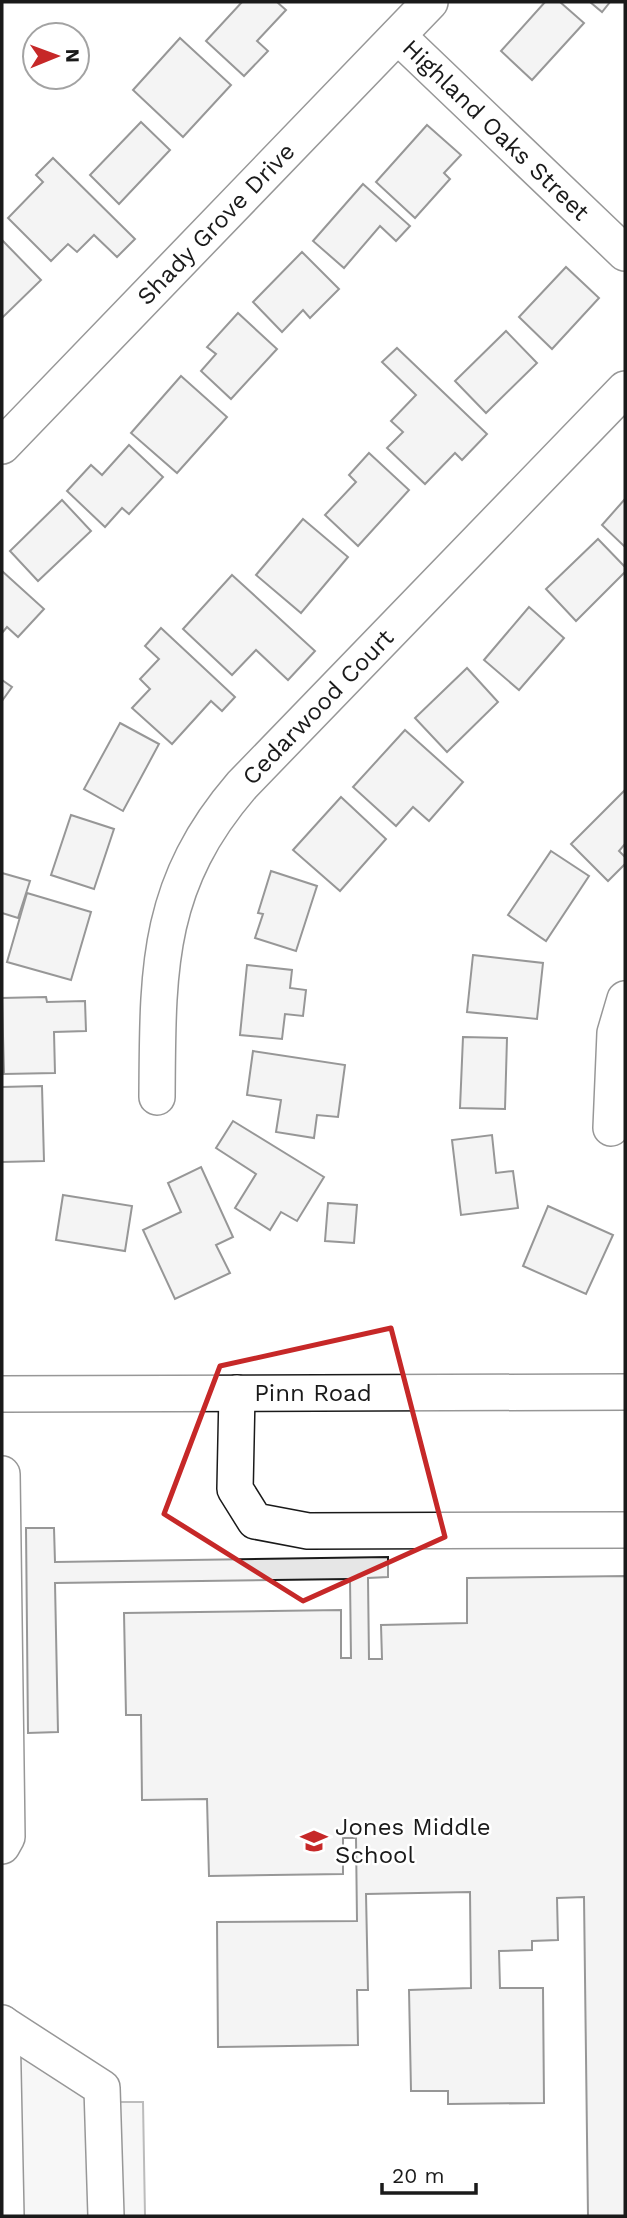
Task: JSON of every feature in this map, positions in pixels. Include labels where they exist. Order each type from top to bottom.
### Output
[{"type":"street","name":"Shady Grove Drive","points":[[2,446],[430,2]]},
{"type":"street","name":"Highland Oaks Street","points":[[398,36],[625,253]]},
{"type":"street","name":"Cedarwood Court","points":[[157,1097],[158,1006],[163,944],[176,893],[204,835],[242,785],[625,389]]},
{"type":"street","points":[[611,1128],[615,1033],[625,999]]},
{"type":"street","name":"Pinn Road","points":[[2,1394],[625,1392]]},
{"type":"street","points":[[237,1393],[235,1489],[255,1521],[308,1531],[625,1530]]},
{"type":"street","points":[[2,1474],[7,1837],[2,1846]]},
{"type":"street","points":[[2,2023],[6,2216]]},
{"type":"street","points":[[2,2023],[102,2088],[106,2216]]},
{"type":"highlighted area","points":[[391,1328],[445,1537],[303,1601],[164,1514],[220,1366]]},
{"type":"shaded area","points":[[2,2035],[96,2102],[143,2102],[145,2216],[2,2216]]},
{"type":"building","points":[[242,2],[277,2],[286,10],[257,41],[268,51],[244,76],[206,41]]},
{"type":"building","points":[[545,2],[560,2],[584,23],[532,80],[501,51]]},
{"type":"building","points":[[590,2],[610,2],[602,12]]},
{"type":"building","points":[[180,38],[231,85],[183,137],[133,90]]},
{"type":"building","points":[[141,122],[170,150],[119,204],[90,175]]},
{"type":"building","points":[[427,125],[461,155],[444,173],[450,179],[415,218],[376,182]]},
{"type":"building","points":[[53,158],[135,239],[117,257],[94,235],[77,252],[68,244],[51,261],[8,218],[43,182],[36,175]]},
{"type":"building","points":[[363,184],[410,226],[396,241],[380,226],[344,268],[313,241]]},
{"type":"building","points":[[2,240],[41,280],[2,318]]},
{"type":"building","points":[[302,252],[339,289],[310,318],[303,310],[282,332],[253,302]]},
{"type":"building","points":[[566,267],[599,298],[552,349],[519,317]]},
{"type":"building","points":[[238,313],[277,349],[231,399],[201,371],[216,354],[207,347]]},
{"type":"building","points":[[506,331],[537,363],[486,413],[455,381]]},
{"type":"building","points":[[397,348],[487,434],[462,460],[455,453],[425,484],[387,448],[403,432],[391,421],[416,395],[382,362]]},
{"type":"building","points":[[181,376],[227,417],[177,473],[131,433]]},
{"type":"building","points":[[129,445],[163,477],[129,514],[122,508],[105,527],[67,491],[91,465],[102,475]]},
{"type":"building","points":[[369,453],[409,490],[358,546],[325,515],[356,482],[349,475]]},
{"type":"building","points":[[625,499],[625,547],[602,525]]},
{"type":"building","points":[[62,500],[91,531],[38,581],[10,551]]},
{"type":"building","points":[[303,519],[348,557],[301,613],[256,575]]},
{"type":"building","points":[[598,539],[625,567],[625,572],[576,621],[546,589]]},
{"type":"building","points":[[2,571],[44,609],[18,637],[7,627],[2,633]]},
{"type":"building","points":[[232,575],[315,651],[288,680],[256,650],[232,675],[183,629]]},
{"type":"building","points":[[529,607],[564,638],[519,690],[484,660]]},
{"type":"building","points":[[161,628],[235,697],[222,711],[211,701],[172,744],[132,708],[150,689],[140,679],[159,659],[145,646]]},
{"type":"building","points":[[467,668],[498,702],[447,752],[415,718]]},
{"type":"building","points":[[2,680],[12,687],[2,701]]},
{"type":"building","points":[[120,723],[159,744],[123,811],[84,789]]},
{"type":"building","points":[[405,730],[463,782],[429,821],[413,807],[396,826],[353,787]]},
{"type":"building","points":[[625,790],[625,844],[619,851],[625,857],[625,864],[608,881],[571,844]]},
{"type":"building","points":[[341,797],[386,839],[340,891],[293,850]]},
{"type":"building","points":[[71,815],[114,829],[94,889],[51,875]]},
{"type":"building","points":[[551,851],[589,876],[546,941],[508,915]]},
{"type":"building","points":[[271,871],[317,886],[296,951],[255,938],[263,914],[258,913]]},
{"type":"building","points":[[2,873],[30,881],[18,918],[2,913]]},
{"type":"building","points":[[27,893],[91,912],[71,980],[7,962]]},
{"type":"building","points":[[473,955],[543,963],[537,1019],[467,1012]]},
{"type":"building","points":[[247,965],[292,970],[290,988],[306,990],[303,1016],[285,1014],[282,1039],[240,1035]]},
{"type":"building","points":[[46,997],[47,1002],[85,1001],[86,1031],[54,1032],[55,1073],[4,1074],[2,998]]},
{"type":"building","points":[[463,1037],[507,1038],[505,1109],[460,1108]]},
{"type":"building","points":[[253,1051],[345,1065],[338,1117],[317,1115],[314,1138],[276,1132],[281,1100],[247,1095]]},
{"type":"building","points":[[42,1086],[44,1161],[2,1162],[2,1087]]},
{"type":"building","points":[[233,1121],[324,1177],[297,1221],[281,1212],[270,1230],[235,1208],[256,1174],[216,1148]]},
{"type":"building","points":[[492,1135],[496,1173],[513,1171],[518,1208],[461,1215],[452,1140]]},
{"type":"building","points":[[201,1167],[233,1237],[216,1245],[230,1273],[175,1299],[143,1230],[181,1212],[168,1183]]},
{"type":"building","points":[[63,1195],[132,1206],[125,1251],[56,1240]]},
{"type":"building","points":[[328,1203],[357,1205],[354,1243],[325,1241]]},
{"type":"building","points":[[548,1206],[613,1235],[586,1294],[523,1266]]},
{"type":"building","points":[[26,1528],[54,1528],[55,1562],[388,1557],[388,1577],[368,1578],[369,1659],[382,1659],[381,1625],[467,1623],[467,1578],[625,1576],[625,2216],[588,2216],[584,1897],[557,1898],[558,1940],[532,1941],[532,1950],[499,1951],[500,1988],[543,1988],[544,2103],[448,2104],[448,2091],[411,2091],[409,1990],[471,1988],[470,1892],[366,1894],[368,1990],[357,1990],[358,2045],[218,2047],[217,1922],[357,1921],[356,1838],[343,1838],[343,1874],[209,1876],[207,1799],[142,1800],[141,1715],[126,1715],[124,1613],[341,1610],[341,1658],[351,1658],[350,1579],[55,1583],[58,1732],[28,1733]]},
{"type":"place","name":"Jones Middle School","points":[[314,1841]]}]
